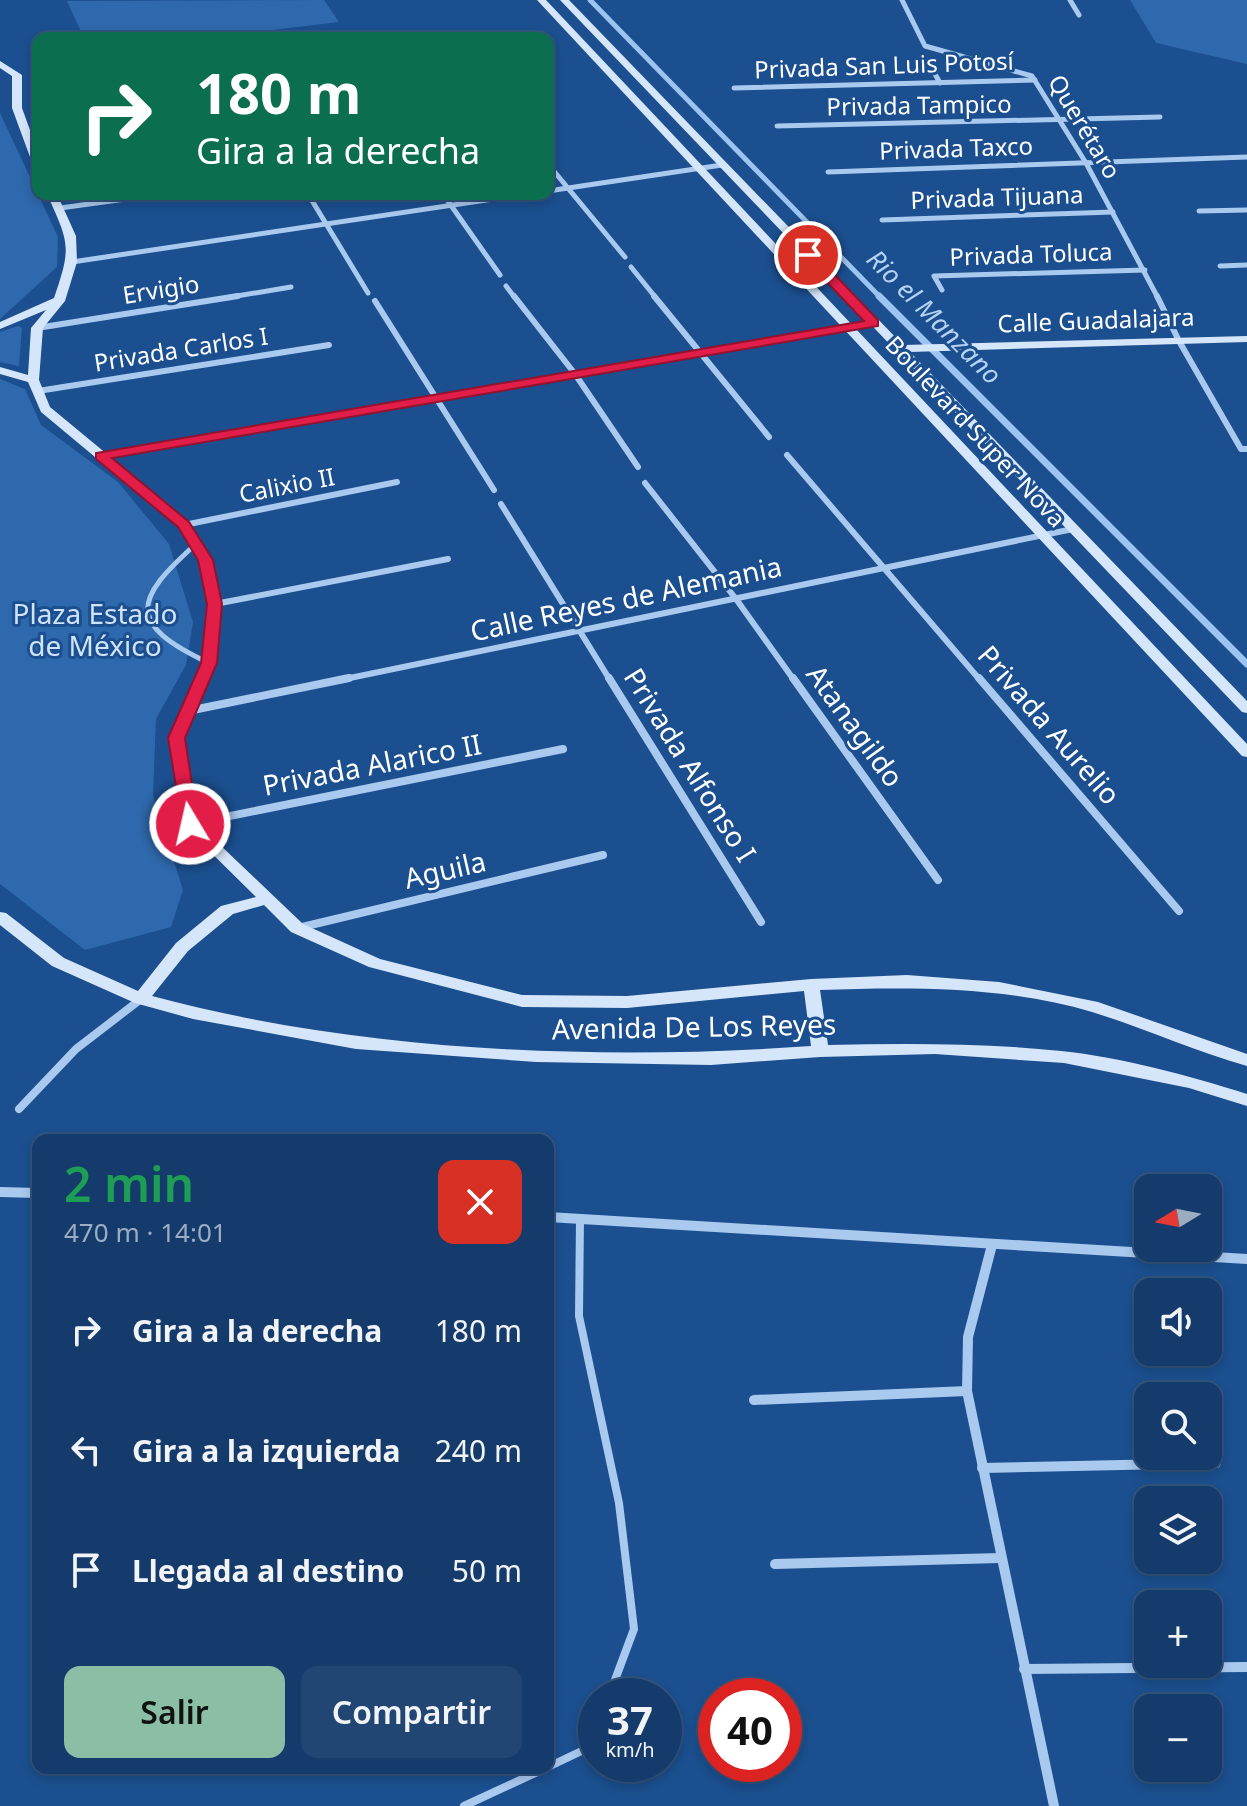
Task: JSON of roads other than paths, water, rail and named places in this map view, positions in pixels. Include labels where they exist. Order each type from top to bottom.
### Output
[{"type":"street","name":"Boulevard Super Nova","points":[[541,0],[702,168],[1041,536],[1247,753]]},
{"type":"street","name":"Boulevard Super Nova","points":[[564,0],[873,323],[905,349],[1247,709]]},
{"type":"street","name":"Querétaro","points":[[902,0],[925,46],[1023,72],[1035,80],[1086,163],[1145,270],[1179,341],[1241,449],[1247,449]]},
{"type":"street","points":[[1070,0],[1079,15]]},
{"type":"street","points":[[0,64],[17,75],[17,108],[32,148]]},
{"type":"street","points":[[930,65],[940,83]]},
{"type":"street","name":"Privada San Luis Potosí","points":[[734,88],[1035,80]]},
{"type":"street","points":[[5,100],[17,91]]},
{"type":"street","name":"Privada Tampico","points":[[777,126],[1160,117]]},
{"type":"street","name":"Privada Taxco","points":[[828,172],[1247,157]]},
{"type":"street","points":[[554,190],[722,165]]},
{"type":"street","points":[[554,172],[625,257]]},
{"type":"street","points":[[55,200],[71,236],[72,262],[59,301],[37,328],[36,385],[45,409],[184,525],[206,560],[215,604],[209,663],[176,738],[190,824],[297,928],[375,963],[522,1001],[627,1002],[811,985],[907,981],[999,988],[1092,1006],[1247,1060]]},
{"type":"street","points":[[60,208],[118,200]]},
{"type":"street","points":[[312,200],[368,293]]},
{"type":"street","points":[[447,200],[500,275]]},
{"type":"street","points":[[72,262],[486,200]]},
{"type":"street","points":[[1199,211],[1247,210]]},
{"type":"street","name":"Privada Tijuana","points":[[882,220],[1113,212]]},
{"type":"street","points":[[1220,266],[1247,265]]},
{"type":"street","points":[[631,267],[769,437]]},
{"type":"street","name":"Privada Toluca","points":[[942,290],[934,276],[1145,270]]},
{"type":"street","points":[[506,286],[575,374],[638,467]]},
{"type":"street","name":"Ervigio","points":[[37,328],[291,287]]},
{"type":"street","points":[[0,326],[59,301]]},
{"type":"street","points":[[375,301],[494,490]]},
{"type":"street","points":[[101,456],[873,323]]},
{"type":"street","name":"Calle Guadalajara","points":[[905,349],[1247,339]]},
{"type":"street","name":"Privada Carlos I","points":[[36,385],[329,345]]},
{"type":"street","points":[[0,370],[36,385]]},
{"type":"street","name":"Privada Aurelio","points":[[787,455],[1179,911]]},
{"type":"street","name":"Calixio II","points":[[184,525],[397,482]]},
{"type":"street","name":"Atanagildo","points":[[645,483],[736,599],[938,880]]},
{"type":"street","name":"Privada Alfonso I","points":[[501,504],[761,922]]},
{"type":"street","name":"Calle Reyes de Alemania","points":[[188,711],[1073,529]]},
{"type":"street","points":[[215,604],[448,559]]},
{"type":"street","name":"Privada Alarico II","points":[[190,824],[563,749]]},
{"type":"street","name":"Aguila","points":[[297,928],[603,855]]},
{"type":"street","points":[[19,1109],[55,1067],[96,1028],[141,999],[182,947],[227,910],[265,900]]},
{"type":"street","name":"Avenida De Los Reyes","points":[[0,917],[58,962],[141,999],[193,1013],[356,1043],[536,1056],[711,1059],[820,1051],[935,1048],[1064,1057],[1190,1082],[1247,1100]]},
{"type":"street","points":[[811,985],[820,1051]]},
{"type":"street","points":[[0,1192],[32,1193]]},
{"type":"street","points":[[554,1217],[1247,1259]]},
{"type":"street","points":[[992,1245],[968,1337],[967,1391],[1054,1806]]},
{"type":"street","points":[[754,1400],[967,1391]]},
{"type":"street","points":[[982,1468],[1134,1465]]},
{"type":"street","points":[[775,1564],[1000,1558]]},
{"type":"street","points":[[1024,1669],[1247,1667]]},
{"type":"lane","points":[[196,544],[156,581],[146,606],[153,630],[172,646],[209,663]]},
{"type":"lane","points":[[580,1218],[579,1316],[619,1503],[634,1629],[616,1678]]},
{"type":"lane","points":[[554,1764],[578,1753]]},
{"type":"lane","points":[[464,1806],[532,1774]]},
{"type":"waterway","name":"Rio el Manzano","points":[[590,0],[881,298]]},
{"type":"waterway","name":"Rio el Manzano","points":[[881,298],[1247,664]]},
{"type":"park label","name":"Plaza Estado de México","points":[[95,630]]}]
